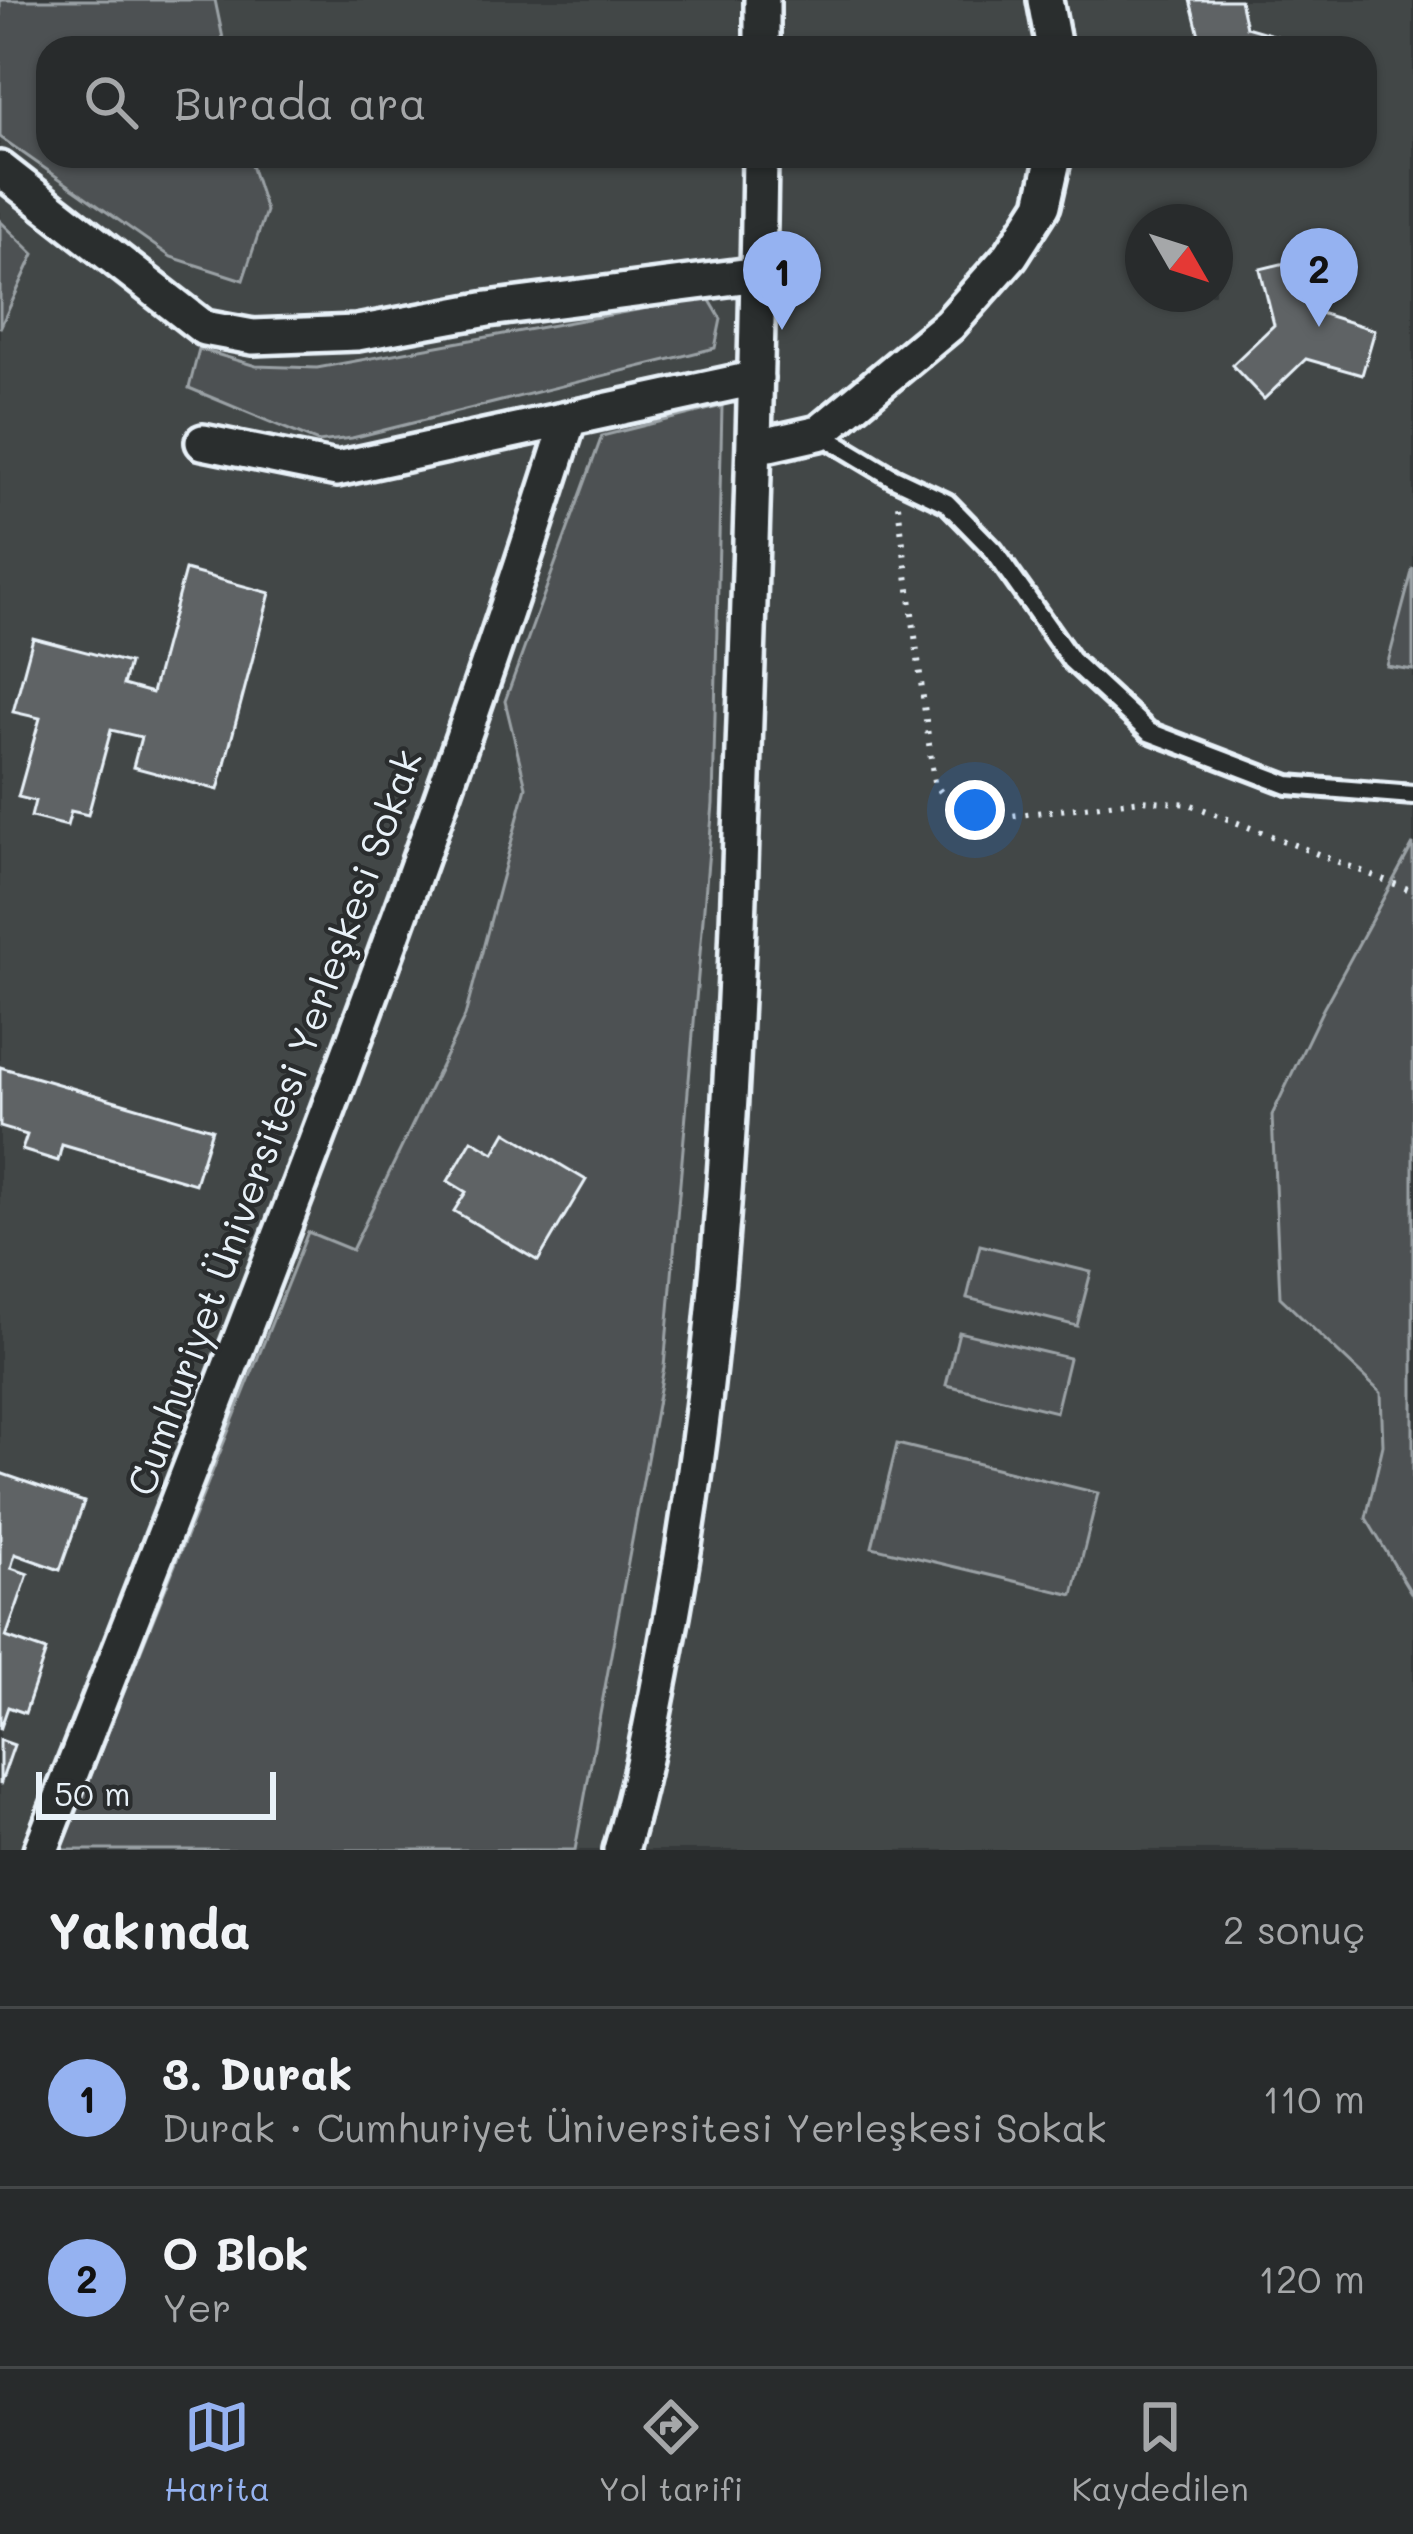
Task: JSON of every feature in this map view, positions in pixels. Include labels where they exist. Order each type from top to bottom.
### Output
[{"type":"street","points":[[761,36],[762,0]]},
{"type":"street","points":[[777,0],[777,36]]},
{"type":"street","points":[[1045,0],[1052,36]]},
{"type":"street","points":[[621,1850],[636,1798],[681,1569],[709,1372],[723,1221],[735,1030],[760,168]]},
{"type":"street","points":[[643,1850],[664,1757],[728,1376],[757,1033],[778,168]]},
{"type":"street","points":[[770,444],[819,433],[949,325],[1011,255],[1042,205],[1051,168]]},
{"type":"street","points":[[0,169],[204,328],[253,337],[357,333],[488,309],[759,274]]},
{"type":"street","points":[[203,442],[337,469],[756,379]]},
{"type":"street","name":"Cumhuriyet Üniversitesi Yerleşkesi Sokak","points":[[41,1850],[314,1150],[531,540],[569,418]]},
{"type":"lane","points":[[819,433],[947,503],[993,550],[1071,660],[1149,732],[1288,785],[1413,795]]},
{"type":"path","points":[[894,478],[934,782],[949,801],[970,814],[994,818],[1142,800],[1189,804],[1413,891]]},
{"type":"shaded area","points":[[0,0],[1413,0],[1413,1850],[0,1850]]},
{"type":"shaded area","points":[[0,0],[215,0],[222,36],[36,36],[36,162],[0,137]]},
{"type":"shaded area","points":[[44,168],[252,168],[266,211],[243,280],[171,257]]},
{"type":"shaded area","points":[[0,221],[34,254],[0,328]]},
{"type":"shaded area","points":[[708,297],[721,319],[715,348],[352,438],[318,442],[189,388],[199,349],[256,366],[317,368]]},
{"type":"shaded area","points":[[722,406],[713,804],[664,1367],[575,1850],[61,1850],[308,1232],[352,1250],[465,1016],[526,787],[505,701],[602,436]]},
{"type":"shaded area","points":[[1413,568],[1413,670],[1387,666]]},
{"type":"shaded area","points":[[1413,844],[1413,1596],[1366,1518],[1383,1445],[1381,1393],[1280,1297],[1272,1115],[1322,1011]]},
{"type":"shaded area","points":[[980,1245],[1091,1272],[1077,1326],[967,1298]]},
{"type":"shaded area","points":[[959,1332],[1069,1358],[1056,1412],[946,1385]]},
{"type":"shaded area","points":[[897,1444],[1098,1493],[1073,1595],[872,1547]]},
{"type":"building","points":[[1190,0],[1240,0],[1246,27],[1277,36],[1199,36]]},
{"type":"building","points":[[1306,258],[1320,313],[1375,330],[1362,375],[1306,359],[1264,399],[1232,365],[1274,325],[1260,269]]},
{"type":"building","points":[[185,570],[270,593],[218,790],[133,767],[141,737],[111,730],[88,815],[71,811],[67,826],[31,817],[35,801],[18,797],[40,718],[13,712],[33,638],[129,663],[123,685],[152,693]]},
{"type":"building","points":[[0,1067],[212,1129],[195,1184],[62,1145],[58,1161],[22,1150],[27,1135],[0,1127]]},
{"type":"building","points":[[506,1132],[586,1180],[538,1261],[454,1211],[466,1192],[448,1181],[472,1140],[494,1153]]},
{"type":"building","points":[[0,1473],[84,1502],[60,1570],[15,1554],[11,1568],[28,1574],[6,1637],[46,1651],[25,1713],[8,1707],[0,1730]]},
{"type":"building","points":[[0,1740],[14,1745],[0,1785]]},
{"type":"place","name":"O Blok","points":[[1319,327]]},
{"type":"place","name":"3. Durak","points":[[782,330]]}]
